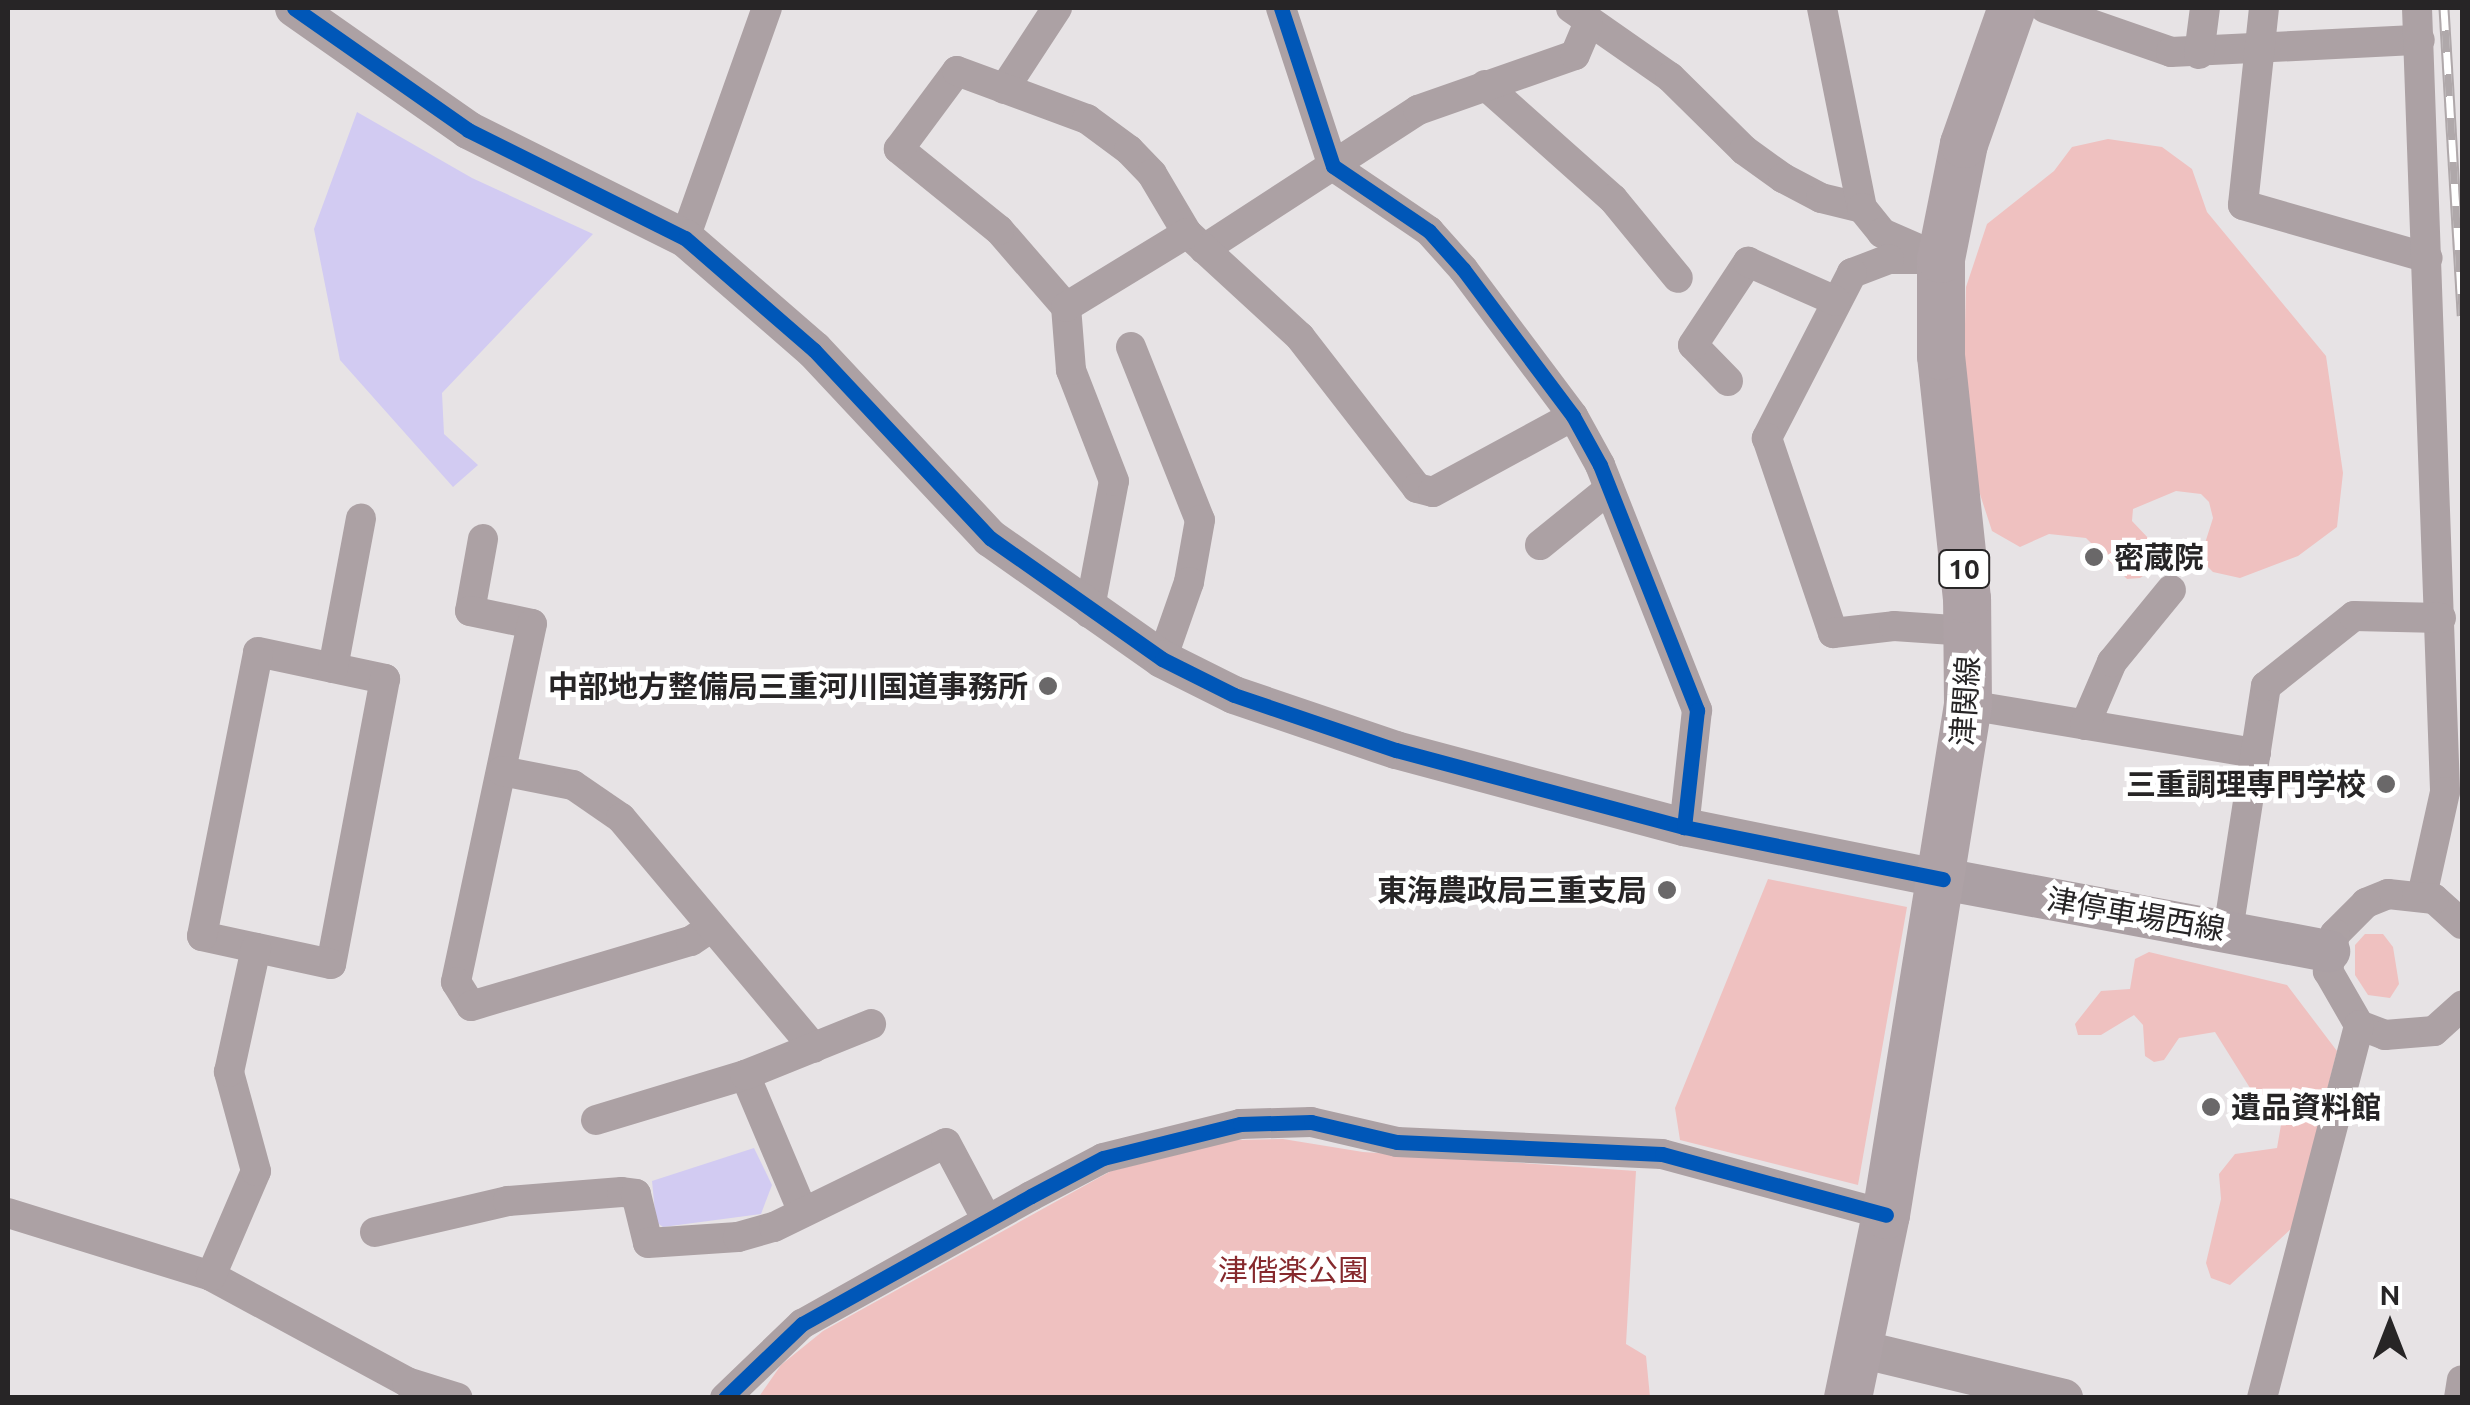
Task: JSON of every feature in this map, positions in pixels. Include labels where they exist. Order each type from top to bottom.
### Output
[{"type":"main road","name":"津関線","points":[[1848,1398],[1886,1215],[1968,706],[1968,631],[1941,356],[1942,259],[1964,144],[2012,8]]},
{"type":"main road","name":"津停車場西線","points":[[1943,878],[2328,952]]},
{"type":"street","points":[[294,8],[468,130],[685,238],[814,350],[990,538],[1089,612],[1162,660],[1321,727],[1684,827],[1943,878]]},
{"type":"street","points":[[685,238],[767,8]]},
{"type":"street","points":[[1281,8],[1333,166],[1429,231],[1573,416],[1609,489],[1697,710],[1684,827]]},
{"type":"street","points":[[1822,8],[1862,208],[1882,234],[1942,259]]},
{"type":"street","points":[[2045,8],[2135,44],[2199,54],[2420,40]]},
{"type":"street","points":[[2199,54],[2206,8]]},
{"type":"street","points":[[2264,8],[2243,205],[2428,258]]},
{"type":"street","points":[[2418,8],[2445,792],[2422,896]]},
{"type":"street","points":[[1004,89],[1042,12]]},
{"type":"street","points":[[1066,308],[1333,166],[1418,110],[1574,55],[1580,16],[1670,77],[1744,150],[1782,178],[1820,198],[1862,208]]},
{"type":"street","points":[[1089,612],[1114,481],[1071,370],[1066,308],[999,230],[944,192],[899,149],[957,71],[1102,128],[1152,174],[1195,241],[1300,337],[1417,488],[1433,492],[1573,416]]},
{"type":"street","points":[[1485,85],[1605,190],[1678,278]]},
{"type":"street","points":[[1942,259],[1859,266],[1836,302],[1767,438],[1833,634],[1894,626],[1968,631]]},
{"type":"street","points":[[1728,381],[1693,345],[1748,262],[1836,302]]},
{"type":"street","points":[[1131,346],[1200,520],[1190,582],[1162,660]]},
{"type":"street","points":[[1540,545],[1609,489]]},
{"type":"street","points":[[333,668],[361,518]]},
{"type":"street","points":[[482,538],[470,611],[532,624],[456,982],[471,1006],[691,941],[712,927]]},
{"type":"street","points":[[2085,725],[2112,662],[2171,590]]},
{"type":"street","points":[[2228,930],[2266,686],[2354,616],[2441,618]]},
{"type":"street","points":[[258,652],[333,668],[385,680],[331,964],[202,936],[258,652]]},
{"type":"street","points":[[1968,706],[2256,754]]},
{"type":"street","points":[[502,771],[573,786],[621,818],[814,1048]]},
{"type":"street","points":[[2462,924],[2422,896],[2388,894],[2366,903],[2335,934],[2328,952],[2334,986],[2359,1025],[2410,1037],[2434,1031],[2462,1006]]},
{"type":"street","points":[[211,1276],[256,1172],[229,1072],[256,948]]},
{"type":"street","points":[[596,1120],[745,1075],[871,1024]]},
{"type":"street","points":[[2262,1398],[2359,1025]]},
{"type":"street","points":[[745,1075],[803,1212]]},
{"type":"street","points":[[734,1396],[802,1324],[1103,1158],[1180,1134],[1278,1122],[1397,1142],[1662,1154],[1886,1215]]},
{"type":"street","points":[[376,1232],[508,1201],[622,1192],[636,1194],[648,1243],[738,1237],[803,1212],[946,1143],[987,1220]]},
{"type":"street","points":[[8,1213],[211,1276],[407,1382],[458,1398]]},
{"type":"street","points":[[1860,1349],[2064,1398]]},
{"type":"street","points":[[2458,1398],[2462,1380]]},
{"type":"green space","points":[[2108,139],[2162,147],[2192,169],[2207,212],[2326,356],[2343,473],[2337,527],[2298,556],[2240,578],[2213,572],[2200,559],[2213,518],[2209,502],[2201,494],[2176,491],[2133,509],[2132,521],[2168,559],[2140,578],[2127,579],[2086,538],[2049,534],[2020,547],[1992,531],[1962,439],[1966,287],[1987,224],[2054,171],[2072,147]]},
{"type":"green space","points":[[1768,879],[1907,907],[1858,1185],[1680,1140],[1675,1108]]},
{"type":"green space","points":[[2365,934],[2383,934],[2393,947],[2399,984],[2390,998],[2368,995],[2355,975],[2355,945]]},
{"type":"green space","points":[[2149,952],[2287,985],[2337,1051],[2292,1228],[2230,1285],[2211,1278],[2206,1263],[2221,1199],[2219,1174],[2235,1154],[2277,1148],[2282,1119],[2250,1088],[2215,1032],[2179,1038],[2164,1060],[2154,1062],[2145,1056],[2143,1025],[2134,1015],[2101,1035],[2078,1035],[2075,1024],[2101,991],[2130,989],[2135,959]]},
{"type":"green space","name":"津偕楽公園","points":[[1283,1139],[1363,1152],[1636,1171],[1626,1344],[1646,1356],[1650,1397],[758,1398],[781,1365],[823,1331],[1111,1171],[1235,1140]]},
{"type":"shaded area","points":[[357,112],[472,178],[593,234],[442,393],[444,434],[478,465],[453,487],[340,360],[314,229]]},
{"type":"shaded area","points":[[754,1148],[772,1185],[761,1214],[663,1227],[656,1222],[652,1181]]},
{"type":"railway","points":[[2444,8],[2462,315]]},
{"type":"cycle path","points":[[294,8],[468,130],[685,238],[814,350],[990,538],[1162,659],[1234,695],[1396,750],[1684,827],[1943,879]]},
{"type":"cycle path","points":[[1281,8],[1333,166],[1429,231],[1463,269],[1573,416],[1600,465],[1697,710],[1684,827]]},
{"type":"cycle path","points":[[725,1398],[802,1324],[1031,1196],[1103,1158],[1240,1124],[1311,1122],[1397,1142],[1662,1154],[1886,1215]]},
{"type":"place","name":"密蔵院","points":[[2094,557]]},
{"type":"place","name":"中部地方整備局三重河川国道事務所","points":[[1048,686]]},
{"type":"place","name":"三重調理専門学校","points":[[2386,784]]},
{"type":"place","name":"東海農政局三重支局","points":[[1667,890]]},
{"type":"place","name":"遺品資料館","points":[[2211,1107]]}]
